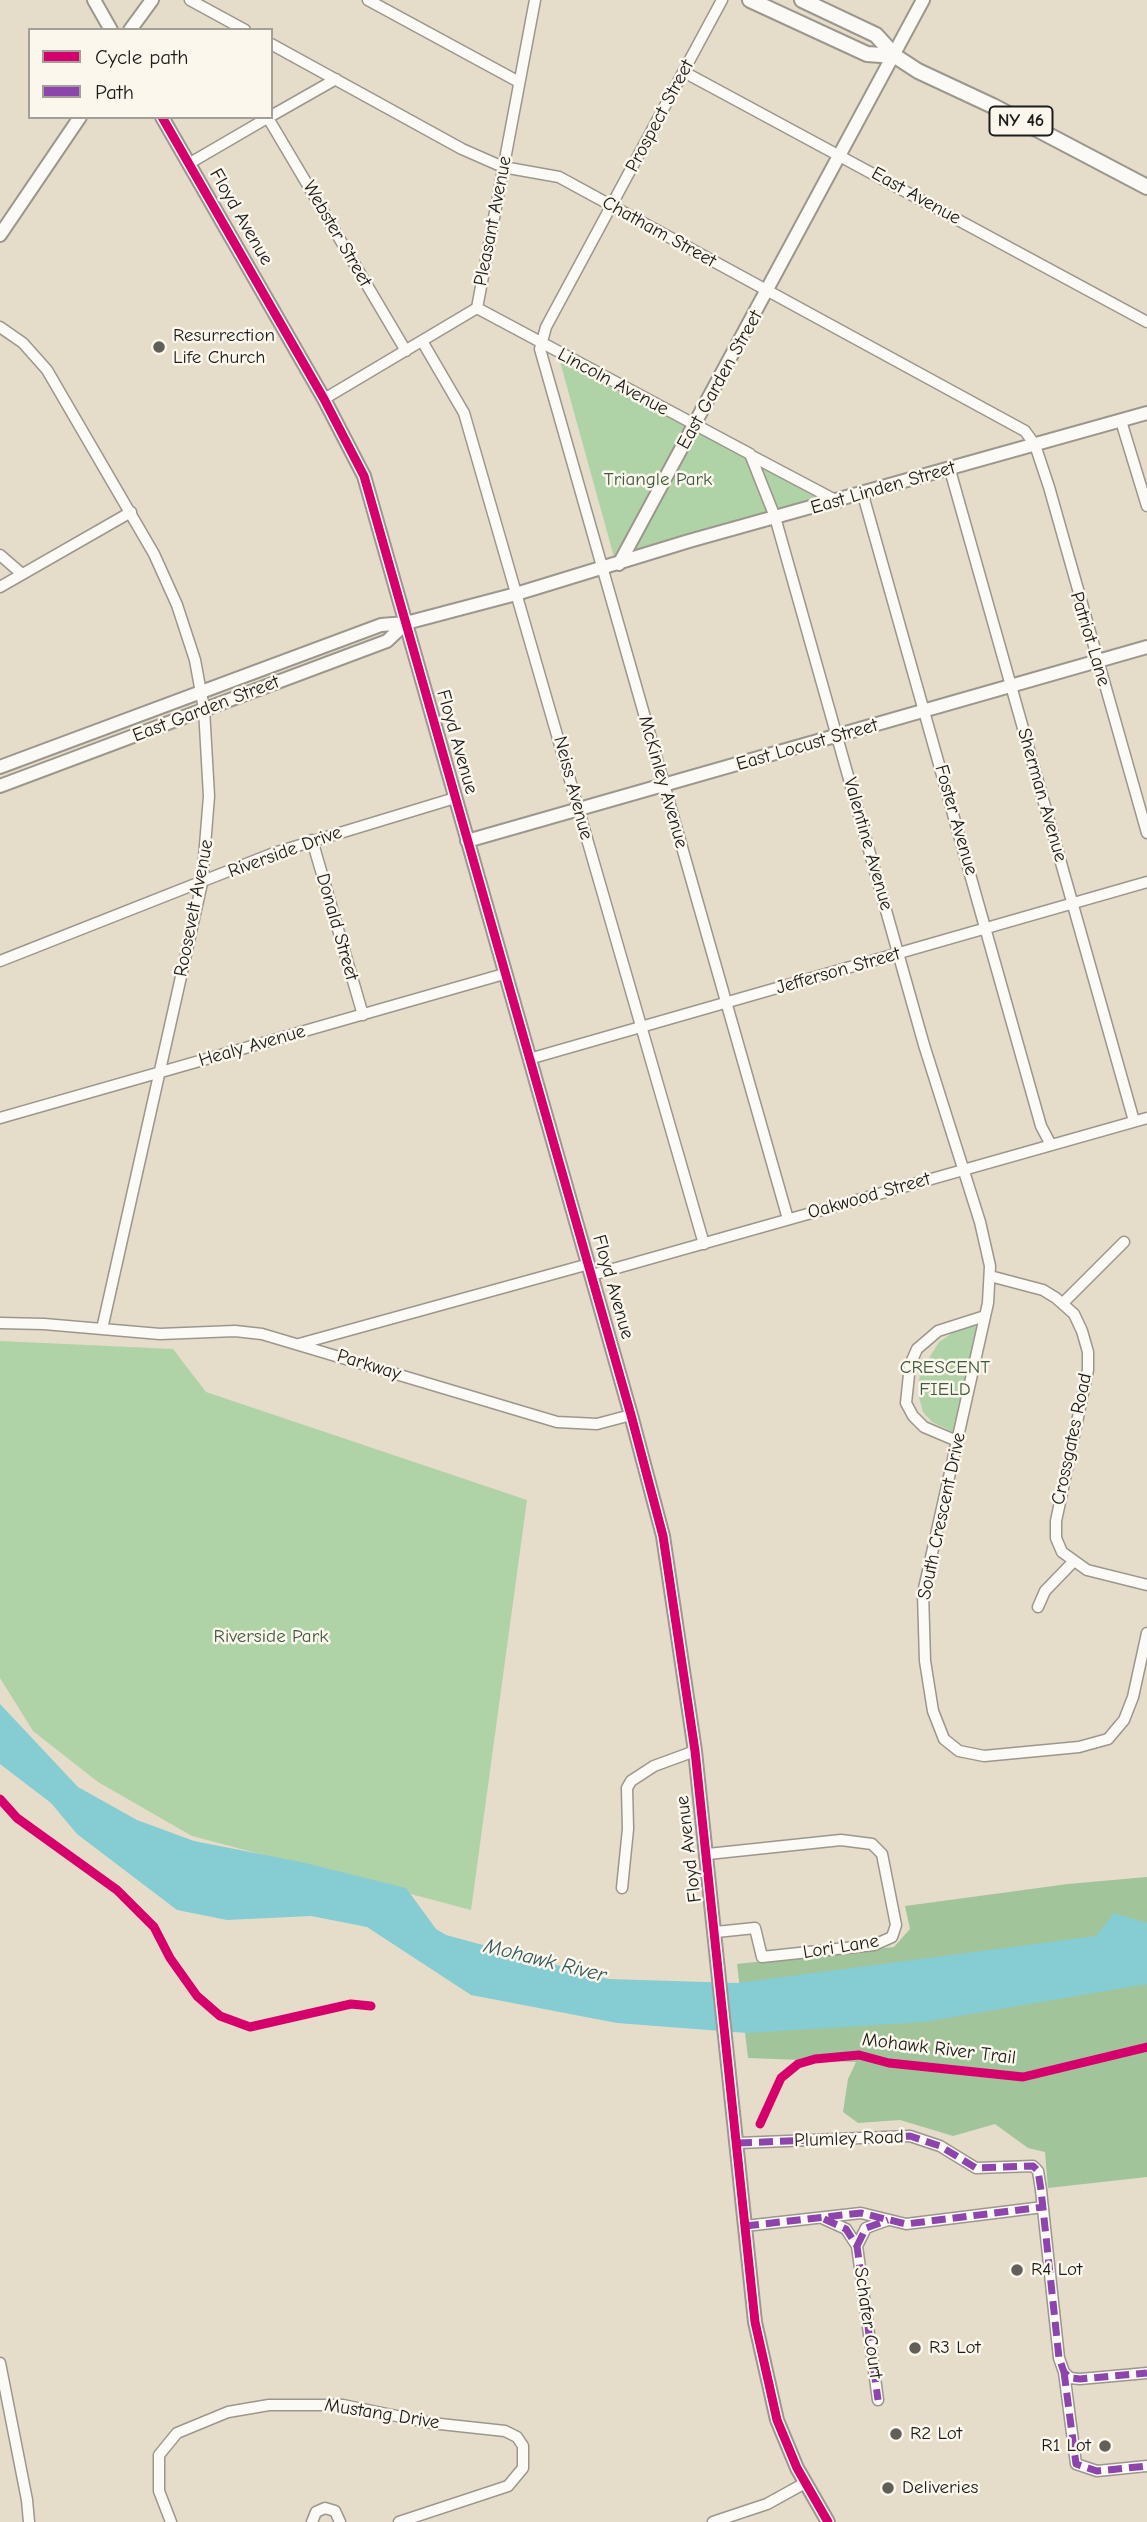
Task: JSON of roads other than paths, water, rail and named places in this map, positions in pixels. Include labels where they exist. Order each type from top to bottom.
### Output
[{"type":"main road","name":"NY 46","points":[[750,0],[867,54],[895,56]]},
{"type":"main road","name":"NY 46","points":[[802,0],[876,35],[895,56],[1147,187]]},
{"type":"street","points":[[94,0],[110,28]]},
{"type":"street","points":[[131,28],[152,0]]},
{"type":"street","points":[[190,0],[241,28]]},
{"type":"street","points":[[368,0],[519,82]]},
{"type":"street","name":"Pleasant Avenue","points":[[324,398],[477,308],[535,0]]},
{"type":"street","name":"Prospect Street","points":[[541,344],[546,327],[722,0]]},
{"type":"street","name":"East Garden Street","points":[[0,767],[381,625],[406,623],[619,564],[923,0]]},
{"type":"street","name":"Chatham Street","points":[[273,45],[463,149],[503,167],[559,177],[985,407],[1025,431],[1035,445]]},
{"type":"street","name":"East Avenue","points":[[684,72],[1147,322]]},
{"type":"street","points":[[273,115],[337,79]]},
{"type":"street","points":[[0,235],[79,119]]},
{"type":"street","name":"Floyd Avenue","points":[[163,119],[324,398],[363,476],[631,1415],[663,1536],[695,1751],[708,1854],[755,2322],[765,2377],[777,2420],[805,2483],[828,2522]]},
{"type":"street","points":[[190,163],[267,119]]},
{"type":"street","name":"Webster Street","points":[[271,119],[405,351]]},
{"type":"street","name":"Lincoln Avenue","points":[[477,308],[839,502]]},
{"type":"street","name":"Roosevelt Avenue","points":[[0,327],[29,349],[47,370],[155,554],[177,606],[202,691],[204,709],[209,796],[202,883],[102,1329]]},
{"type":"street","name":"Neiss Avenue","points":[[422,341],[464,413],[639,1028],[704,1244]]},
{"type":"street","name":"McKinley Avenue","points":[[541,344],[548,384],[788,1219]]},
{"type":"street","name":"East Linden Street","points":[[619,564],[775,517],[839,502],[1147,413]]},
{"type":"street","points":[[1121,421],[1147,506]]},
{"type":"street","name":"Patriot Lane","points":[[1035,445],[1147,833]]},
{"type":"street","points":[[750,454],[775,517]]},
{"type":"street","name":"Sherman Avenue","points":[[950,470],[1134,1121]]},
{"type":"street","name":"Foster Avenue","points":[[863,495],[1041,1126],[1051,1145]]},
{"type":"street","points":[[0,587],[131,512]]},
{"type":"street","name":"Valentine Avenue","points":[[775,517],[962,1170]]},
{"type":"street","points":[[0,555],[22,574]]},
{"type":"street","name":"East Garden Street","points":[[0,786],[387,641],[406,623]]},
{"type":"street","name":"East Locust Street","points":[[467,841],[1147,647]]},
{"type":"street","name":"Riverside Drive","points":[[0,960],[312,840],[455,798]]},
{"type":"street","name":"Donald Street","points":[[312,840],[363,1015]]},
{"type":"street","name":"Jefferson Street","points":[[529,1059],[1147,882]]},
{"type":"street","name":"Healy Avenue","points":[[0,1118],[505,974]]},
{"type":"street","name":"Oakwood Street","points":[[299,1344],[704,1244],[1147,1118]]},
{"type":"street","points":[[962,1170],[980,1222],[990,1276],[1043,1290],[1063,1303],[1124,1242]]},
{"type":"street","name":"South Crescent Drive","points":[[990,1276],[985,1316],[926,1574],[922,1621],[936,1724],[944,1739],[959,1751],[984,1756],[1079,1747],[1108,1739],[1124,1720],[1133,1697],[1147,1633]]},
{"type":"street","name":"Crossgates Road","points":[[1063,1303],[1074,1314],[1088,1352],[1088,1370],[1055,1521],[1056,1538],[1062,1552],[1073,1562]]},
{"type":"street","points":[[957,1441],[924,1427],[912,1416],[906,1403],[910,1365],[918,1349],[938,1331],[985,1316]]},
{"type":"street","name":"Parkway","points":[[0,1323],[160,1334],[235,1331],[262,1334],[556,1422],[597,1424],[631,1415]]},
{"type":"street","points":[[1038,1607],[1045,1591],[1073,1562],[1087,1570],[1147,1585]]},
{"type":"street","points":[[622,1888],[628,1829],[627,1788],[631,1781],[654,1766],[695,1751]]},
{"type":"street","name":"Lori Lane","points":[[708,1854],[841,1840],[872,1844],[882,1854],[896,1925],[892,1937],[874,1945],[762,1957],[755,1928],[716,1932]]},
{"type":"street","name":"Plumley Road","points":[[738,2143],[910,2136],[940,2146],[976,2168],[1033,2166],[1038,2171],[1059,2358],[1076,2464],[1097,2471],[1147,2466]]},
{"type":"street","points":[[745,2226],[861,2213],[906,2224],[1042,2207]]},
{"type":"street","name":"Schafer Court","points":[[817,2218],[839,2223],[857,2246],[878,2400]]},
{"type":"street","name":"Schafer Court","points":[[857,2246],[866,2228],[888,2220]]},
{"type":"street","points":[[0,2367],[29,2522]]},
{"type":"street","points":[[1063,2372],[1070,2378],[1080,2379],[1147,2373]]},
{"type":"street","name":"Mustang Drive","points":[[171,2522],[159,2491],[159,2455],[177,2433],[228,2412],[270,2405],[343,2405],[431,2423],[505,2431],[517,2437],[523,2446],[523,2468],[508,2486],[399,2522]]},
{"type":"street","points":[[713,2522],[767,2504],[805,2483]]},
{"type":"street","points":[[312,2522],[316,2512],[324,2508],[335,2511],[340,2522]]},
{"type":"water","points":[[0,1704],[78,1787],[137,1820],[194,1841],[301,1862],[406,1888],[436,1929],[446,1935],[608,1979],[737,1983],[1096,1936],[1114,1913],[1147,1923],[1147,1984],[924,2022],[747,2033],[617,2023],[471,1995],[367,1927],[311,1916],[227,1920],[177,1910],[77,1834],[51,1803],[0,1764]]},
{"type":"place","name":"Resurrection Life Church","points":[[159,347]]},
{"type":"place","name":"R4 Lot","points":[[1017,2270]]},
{"type":"place","name":"R3 Lot","points":[[915,2348]]},
{"type":"place","name":"R2 Lot","points":[[896,2434]]},
{"type":"place","name":"R1 Lot","points":[[1105,2446]]},
{"type":"place","name":"Deliveries","points":[[888,2488]]},
{"type":"park label","name":"Triangle Park","points":[[658,480]]},
{"type":"park label","name":"CRESCENT FIELD","points":[[945,1379]]},
{"type":"park label","name":"Riverside Park","points":[[271,1637]]},
{"type":"water label","name":"Mohawk River","points":[[545,1961]]}]
